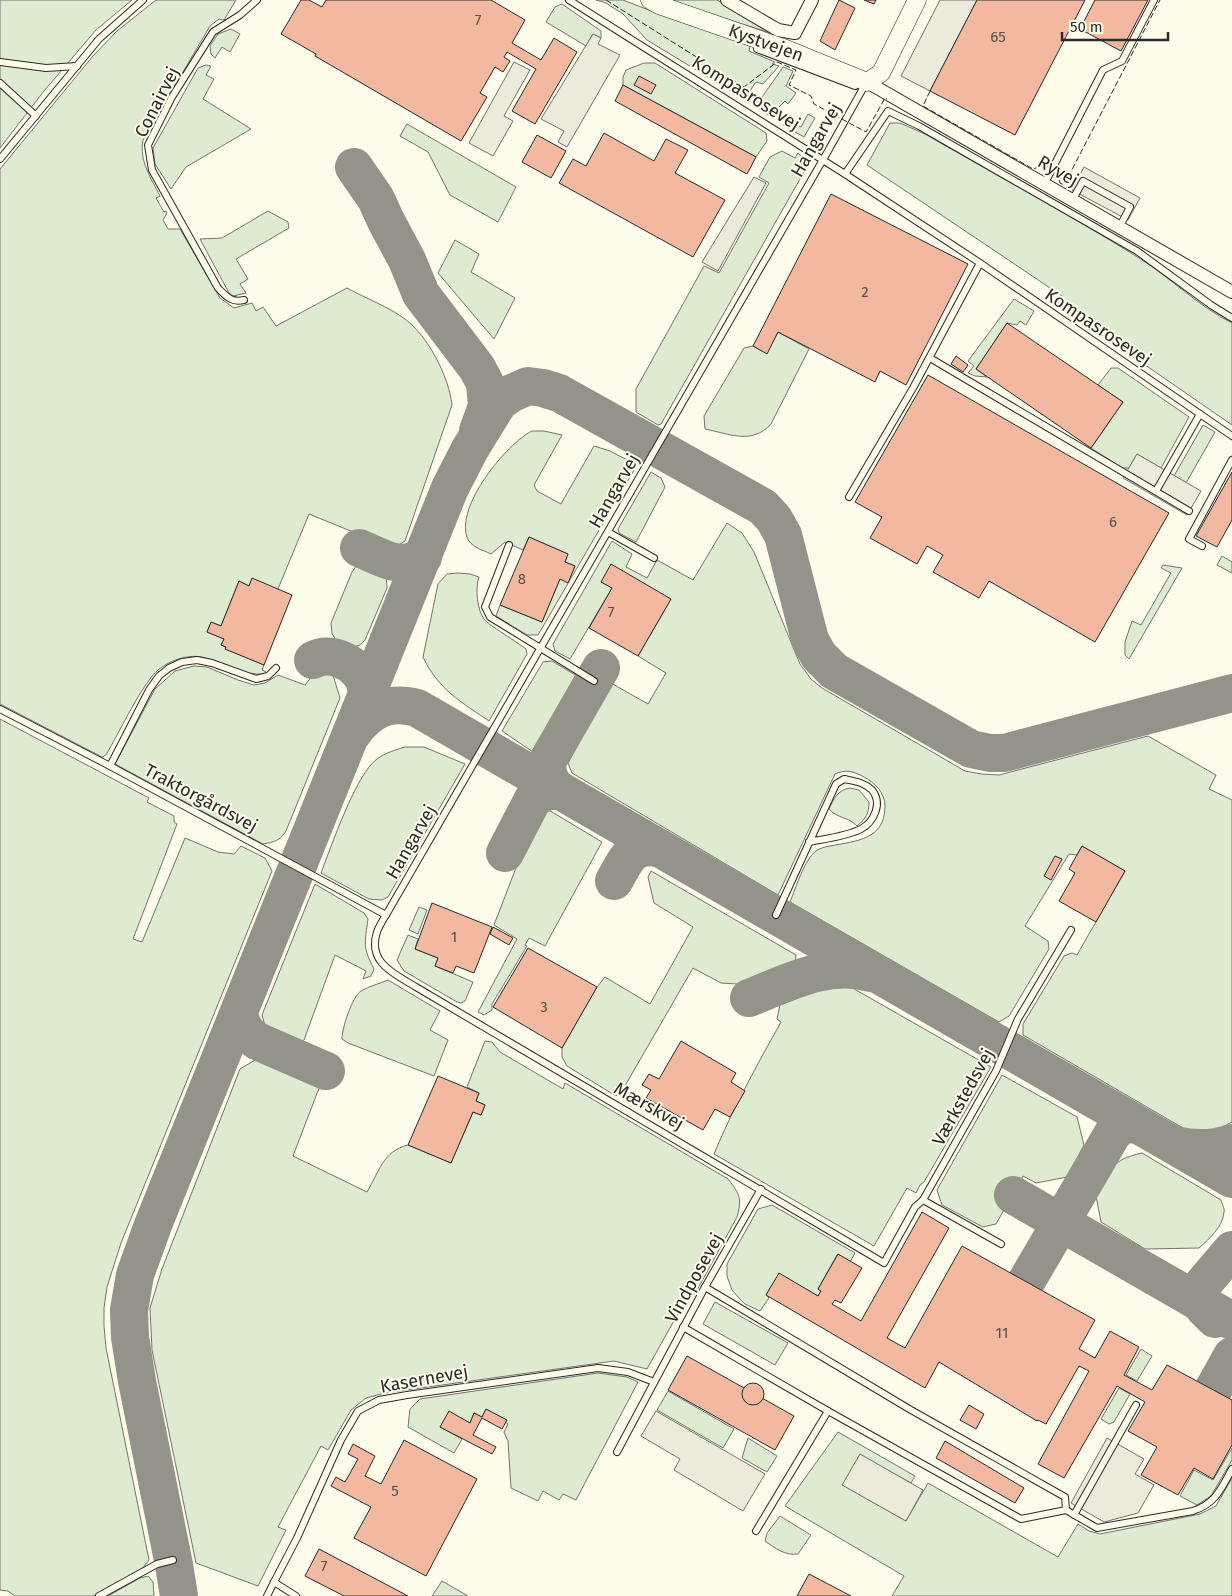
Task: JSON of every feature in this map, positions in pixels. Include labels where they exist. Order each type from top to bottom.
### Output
[{"type":"street","name":"Kystvejen","points":[[650,0],[659,5],[870,81]]},
{"type":"street","points":[[727,0],[778,30],[794,33],[812,0]]},
{"type":"street","points":[[870,81],[917,0]]},
{"type":"street","name":"Ryvej","points":[[870,81],[1232,292]]},
{"type":"lane","points":[[0,159],[99,39],[143,0]]},
{"type":"lane","name":"Conairvej","points":[[244,300],[237,302],[229,300],[218,288],[152,170],[148,145],[172,97],[213,32],[240,15],[257,0]]},
{"type":"lane","name":"Kompasrosevej","points":[[570,0],[845,174],[1232,436]]},
{"type":"lane","points":[[1044,183],[1103,70],[1122,61],[1154,0]]},
{"type":"lane","points":[[0,62],[46,68],[76,66]]},
{"type":"lane","name":"Hangarvej","points":[[386,915],[822,160],[870,81]]},
{"type":"lane","points":[[0,83],[36,116]]},
{"type":"lane","points":[[845,174],[888,111],[919,126],[1137,251],[1232,318]]},
{"type":"lane","points":[[1073,199],[1083,181],[1130,207],[1120,226]]},
{"type":"lane","points":[[849,497],[930,358],[980,264]]},
{"type":"lane","points":[[930,358],[1189,511]]},
{"type":"lane","points":[[1156,491],[1200,414]]},
{"type":"lane","points":[[1202,546],[1189,539],[1232,460]]},
{"type":"lane","points":[[608,532],[654,558]]},
{"type":"lane","points":[[509,545],[485,607],[490,617],[594,681]]},
{"type":"lane","points":[[110,766],[149,690],[159,676],[169,668],[182,662],[197,660],[256,679],[268,676],[276,668]]},
{"type":"lane","name":"Traktorgårdsvej","points":[[0,709],[110,766],[386,915]]},
{"type":"lane","points":[[776,915],[809,842],[836,784],[844,779],[858,782],[872,791],[876,801],[876,813],[868,825],[859,831],[809,842]]},
{"type":"lane","name":"Mærskvej","points":[[386,915],[377,932],[375,950],[384,968],[884,1263],[915,1207],[923,1200]]},
{"type":"lane","name":"Værkstedsvej","points":[[923,1200],[996,1071],[1018,1019],[1071,930]]},
{"type":"lane","name":"Vindposevej","points":[[617,1452],[683,1327],[761,1189]]},
{"type":"lane","points":[[923,1200],[1001,1244]]},
{"type":"lane","points":[[705,1287],[911,1410],[1065,1497],[1066,1510]]},
{"type":"lane","points":[[683,1327],[1021,1519],[1066,1510],[1097,1528],[1193,1511],[1205,1507],[1216,1497],[1232,1469]]},
{"type":"lane","name":"Kasernevej","points":[[267,1596],[297,1538],[341,1440],[358,1410],[379,1400],[407,1395],[598,1368],[628,1372],[654,1382]]},
{"type":"lane","points":[[1074,1515],[1136,1405]]},
{"type":"lane","points":[[756,1531],[828,1411]]},
{"type":"lane","points":[[99,1596],[157,1564],[173,1560]]},
{"type":"lane","points":[[274,1582],[296,1596]]},
{"type":"green space","points":[[0,0],[132,0],[96,30],[44,91],[0,148]]},
{"type":"green space","points":[[156,0],[236,0],[224,20],[219,19],[210,26],[143,140],[144,162],[160,196],[156,198],[164,212],[166,211],[167,213],[163,220],[168,229],[180,229],[220,298],[234,308],[252,303],[256,311],[263,307],[276,326],[347,288],[399,315],[414,326],[429,346],[447,382],[452,405],[405,541],[397,546],[390,547],[309,514],[278,589],[249,586],[239,581],[221,626],[211,622],[207,632],[224,639],[221,645],[226,647],[226,649],[264,665],[262,670],[266,672],[265,674],[241,671],[210,659],[196,656],[182,658],[163,666],[147,683],[106,755],[102,757],[0,704],[0,169],[93,56],[117,31]]},
{"type":"green space","points":[[596,0],[623,0],[739,41],[750,46],[749,51],[775,62],[772,64],[779,66],[763,84],[756,82],[744,99],[647,40],[623,14],[606,3]]},
{"type":"green space","points":[[666,0],[717,0],[777,35]]},
{"type":"green space","points":[[562,4],[601,31],[601,38],[593,34],[586,46],[546,22],[555,7]]},
{"type":"green space","points":[[231,29],[240,34],[230,52],[222,47],[215,58],[211,54],[210,46],[218,34]]},
{"type":"green space","points":[[644,63],[655,63],[766,133],[767,141],[756,157],[623,85],[623,77],[626,70]]},
{"type":"green space","points":[[206,65],[211,66],[206,75],[214,79],[203,99],[251,129],[186,167],[171,189],[155,164],[153,148],[198,68]]},
{"type":"green space","points":[[783,67],[793,71],[786,86],[796,93],[788,104],[785,101],[770,116],[761,111],[757,106]]},
{"type":"green space","points":[[808,114],[815,118],[804,137],[783,125],[786,120],[801,127]]},
{"type":"green space","points":[[890,123],[900,123],[925,134],[1086,226],[1139,258],[1232,323],[1232,425],[1057,304],[1062,296],[867,165]]},
{"type":"green space","points":[[407,124],[516,187],[498,222],[450,195],[428,152],[400,136]]},
{"type":"green space","points":[[782,151],[795,158],[798,153],[804,162],[804,172],[661,424],[658,425],[636,412],[636,389],[704,266],[719,273],[769,183],[759,177],[770,157]]},
{"type":"green space","points":[[268,211],[288,222],[289,228],[236,259],[248,279],[240,284],[246,293],[233,296],[229,293],[200,239],[222,238]]},
{"type":"green space","points":[[455,240],[479,254],[471,272],[515,298],[494,339],[438,273]]},
{"type":"green space","points":[[1014,299],[1034,311],[1026,325],[1020,321],[1017,325],[1007,323],[976,369],[987,377],[968,373],[974,366],[968,361]]},
{"type":"green space","points":[[778,332],[809,349],[771,424],[764,430],[748,436],[732,435],[705,429],[704,416],[744,348],[753,346],[767,353]]},
{"type":"green space","points":[[1111,368],[1118,368],[1189,417],[1161,468],[1137,454],[1129,468],[1122,468],[1091,448],[1123,402],[1098,385]]},
{"type":"green space","points":[[1203,425],[1215,432],[1186,483],[1174,476]]},
{"type":"green space","points":[[532,431],[544,431],[562,435],[534,485],[537,491],[561,504],[594,446],[610,451],[637,465],[538,635],[527,635],[496,616],[500,605],[542,622],[560,579],[568,582],[575,566],[565,562],[568,554],[529,537],[523,550],[505,542],[491,554],[471,543],[467,537],[466,524],[469,509],[486,477],[509,449]]},
{"type":"green space","points":[[651,472],[661,478],[665,487],[636,542],[619,533],[618,529]]},
{"type":"green space","points":[[727,523],[742,533],[754,552],[800,664],[811,679],[822,688],[965,771],[999,775],[1148,736],[1216,775],[1209,789],[1232,800],[1232,1122],[1211,1133],[1195,1135],[1023,1035],[1023,1024],[1064,956],[1072,953],[1077,955],[1125,871],[1082,846],[1077,855],[1069,854],[1025,926],[1048,941],[1049,949],[1009,1016],[999,1022],[790,902],[804,867],[816,851],[824,847],[867,837],[880,826],[884,817],[885,801],[875,785],[864,777],[849,771],[835,774],[778,895],[572,773],[568,763],[611,683],[648,704],[666,673],[638,656],[671,599],[601,582],[612,588],[570,659],[555,651],[553,644],[612,541],[632,554],[626,567],[647,578],[657,560],[693,580]]},
{"type":"green space","points":[[1222,556],[1232,562],[1232,573],[1217,565]]},
{"type":"green space","points":[[365,562],[382,570],[386,577],[387,588],[365,640],[360,645],[353,647],[337,641],[332,634],[331,623],[352,572],[357,565]]},
{"type":"green space","points":[[1163,565],[1182,568],[1129,659],[1125,655],[1125,642],[1132,621],[1141,625],[1171,573],[1161,568]]},
{"type":"green space","points":[[458,573],[479,577],[477,598],[484,619],[526,649],[527,654],[489,721],[451,694],[436,678],[423,657],[438,584],[447,574]]},
{"type":"green space","points":[[552,661],[577,676],[533,752],[502,731],[543,662]]},
{"type":"green space","points":[[194,666],[207,667],[254,685],[265,683],[278,675],[305,685],[320,671],[332,672],[340,698],[286,831],[281,837],[270,843],[263,844],[115,764],[155,689],[175,671]]},
{"type":"green space","points":[[0,719],[149,798],[147,802],[174,816],[174,822],[177,824],[133,939],[142,942],[185,838],[218,852],[234,854],[241,846],[265,858],[272,871],[121,1243],[107,1287],[104,1308],[106,1348],[149,1560],[142,1569],[93,1596],[15,1596],[8,1591],[0,1590]]},
{"type":"green space","points":[[405,747],[424,747],[465,764],[388,897],[382,900],[369,899],[321,873],[345,812],[369,767],[383,755]]},
{"type":"green space","points":[[850,788],[859,790],[869,802],[866,816],[857,826],[829,809],[837,795]]},
{"type":"green space","points":[[547,809],[602,842],[545,946],[529,938],[525,945],[527,946],[492,1004],[492,1010],[484,1015],[478,1012],[517,939],[494,925],[519,860]]},
{"type":"green space","points":[[651,871],[796,955],[795,965],[737,984],[721,983],[693,968],[622,1091],[616,1096],[567,1066],[562,1057],[562,1048],[597,987],[605,977],[650,1004],[693,927],[654,903],[648,877]]},
{"type":"green space","points":[[315,884],[364,913],[368,919],[365,939],[366,949],[374,969],[371,976],[363,979],[366,971],[335,955],[304,1040],[298,1045],[291,1047],[282,1045],[267,1032],[262,1015]]},
{"type":"green space","points":[[419,907],[427,910],[418,934],[409,930]]},
{"type":"green space","points":[[408,935],[418,939],[415,949],[438,958],[435,966],[473,982],[465,1001],[457,1002],[404,971],[397,960]]},
{"type":"green space","points":[[388,980],[440,1011],[430,1030],[448,1040],[434,1076],[342,1039],[348,1013],[354,999],[364,989]]},
{"type":"green space","points":[[832,985],[849,986],[991,1067],[924,1182],[916,1193],[907,1188],[874,1246],[714,1154],[737,1103],[781,1022],[777,1019],[780,1005]]},
{"type":"green space","points":[[485,1041],[492,1042],[500,1052],[563,1089],[565,1083],[728,1179],[740,1201],[737,1217],[695,1294],[690,1292],[647,1369],[614,1361],[385,1393],[366,1398],[351,1410],[328,1450],[321,1446],[278,1527],[286,1530],[258,1586],[196,1563],[152,1350],[150,1308],[162,1269],[240,1069],[255,1060],[270,1061],[321,1083],[293,1156],[367,1192],[387,1157],[408,1145],[451,1163],[473,1112],[481,1115],[485,1105],[476,1101],[479,1093],[467,1087]]},
{"type":"green space","points":[[1002,1075],[1077,1117],[1084,1145],[1067,1177],[1036,1183],[1023,1176],[996,1224],[983,1227],[942,1205],[937,1190]]},
{"type":"green space","points":[[1142,1153],[1221,1200],[1224,1211],[1221,1223],[1199,1248],[1145,1249],[1101,1222],[1096,1196],[1109,1173],[1123,1159]]},
{"type":"green space","points":[[772,1205],[855,1253],[850,1262],[837,1255],[818,1289],[821,1291],[818,1296],[779,1274],[766,1295],[769,1298],[760,1311],[745,1304],[732,1290],[727,1276],[727,1264],[758,1209]]},
{"type":"green space","points":[[715,1302],[788,1343],[775,1365],[703,1324]]},
{"type":"green space","points":[[1141,1349],[1152,1356],[1137,1381],[1126,1375]]},
{"type":"green space","points":[[598,1373],[627,1377],[638,1382],[576,1500],[563,1494],[559,1500],[543,1491],[538,1501],[511,1488],[508,1441],[504,1432],[508,1424],[505,1422],[506,1420],[486,1409],[482,1417],[474,1413],[470,1423],[449,1412],[440,1427],[462,1439],[454,1453],[408,1427],[410,1409],[420,1399]]},
{"type":"green space","points":[[1119,1388],[1130,1394],[1114,1422],[1109,1424],[1101,1419]]},
{"type":"green space","points":[[668,1391],[734,1429],[723,1448],[657,1410]]},
{"type":"green space","points":[[838,1432],[915,1476],[911,1483],[860,1455],[843,1485],[906,1521],[928,1483],[1058,1557],[1078,1524],[1089,1531],[1100,1534],[1200,1514],[1216,1506],[1232,1478],[1232,1596],[892,1596],[904,1576],[785,1506]]},
{"type":"green space","points":[[748,1438],[777,1456],[767,1472],[742,1458]]},
{"type":"green space","points":[[1232,1448],[1232,1460],[1211,1496],[1197,1505],[1180,1496],[1194,1470],[1213,1480]]},
{"type":"green space","points":[[780,1516],[811,1535],[798,1554],[784,1553],[765,1541],[767,1533]]},
{"type":"green space","points":[[148,1576],[153,1582],[154,1596],[108,1596],[140,1578]]},
{"type":"green space","points":[[442,1581],[468,1596],[432,1596]]},
{"type":"shaded area","points":[[940,0],[977,0],[930,91],[901,76]]},
{"type":"shaded area","points":[[593,34],[601,38],[598,44],[620,55],[567,147],[558,142],[564,131],[541,119]]},
{"type":"shaded area","points":[[514,62],[530,70],[504,116],[513,121],[493,156],[469,143]]},
{"type":"shaded area","points":[[1084,167],[1140,198],[1128,220],[1072,190]]},
{"type":"shaded area","points":[[754,177],[766,183],[718,271],[702,262]]},
{"type":"shaded area","points":[[1137,454],[1201,491],[1187,515],[1123,478]]},
{"type":"shaded area","points":[[656,1411],[765,1474],[743,1511],[674,1470],[680,1459],[641,1436]]},
{"type":"shaded area","points":[[1107,1438],[1144,1459],[1135,1474],[1154,1485],[1138,1513],[1104,1522],[1071,1503]]},
{"type":"shaded area","points":[[860,1454],[923,1490],[906,1521],[842,1485]]},
{"type":"building","points":[[301,0],[309,0],[322,7],[326,0],[491,0],[525,20],[512,43],[541,60],[554,38],[577,52],[535,124],[512,111],[536,69],[507,52],[504,57],[510,61],[503,72],[495,67],[480,93],[487,97],[461,141],[315,56],[316,54],[281,34]]},
{"type":"building","points":[[839,0],[855,8],[835,50],[820,41]]},
{"type":"building","points":[[864,0],[876,0],[874,4]]},
{"type":"building","points":[[977,0],[1085,0],[1015,135],[930,91]]},
{"type":"building","points":[[1095,0],[1148,0],[1121,51],[1080,29]]},
{"type":"building","points":[[639,76],[656,85],[651,94],[634,85]]},
{"type":"building","points":[[623,85],[756,157],[747,174],[615,101]]},
{"type":"building","points":[[604,133],[654,161],[666,139],[688,150],[675,173],[725,200],[693,257],[559,183],[573,159],[586,166]]},
{"type":"building","points":[[537,135],[566,151],[551,178],[522,162]]},
{"type":"building","points":[[831,194],[968,264],[906,385],[880,371],[875,382],[778,332],[767,354],[753,346]]},
{"type":"building","points":[[1007,323],[1123,402],[1091,448],[976,369]]},
{"type":"building","points":[[956,356],[968,365],[963,372],[951,364]]},
{"type":"building","points":[[928,375],[1169,513],[1095,642],[989,581],[979,598],[933,572],[943,555],[927,546],[917,564],[870,538],[882,517],[855,502]]},
{"type":"building","points":[[1232,472],[1232,520],[1217,547],[1196,536]]},
{"type":"building","points":[[529,537],[568,554],[565,562],[575,566],[568,583],[560,579],[542,622],[500,605]]},
{"type":"building","points":[[611,564],[671,599],[638,656],[589,628],[612,588],[601,582]]},
{"type":"building","points":[[252,578],[292,595],[264,665],[225,649],[226,647],[221,645],[224,639],[207,632],[211,622],[221,626],[239,581],[249,586]]},
{"type":"building","points":[[1082,846],[1125,871],[1096,922],[1059,901],[1075,873],[1069,869]]},
{"type":"building","points":[[1055,856],[1062,859],[1051,880],[1044,876]]},
{"type":"building","points":[[432,903],[492,927],[474,973],[456,966],[453,973],[435,966],[438,958],[415,949]]},
{"type":"building","points":[[493,927],[513,938],[509,945],[490,934]]},
{"type":"building","points":[[528,948],[597,987],[562,1048],[493,1007]]},
{"type":"building","points":[[681,1041],[736,1073],[731,1082],[745,1091],[730,1117],[715,1109],[703,1130],[646,1098],[651,1090],[642,1085],[649,1074],[659,1079]]},
{"type":"building","points":[[438,1076],[479,1093],[476,1101],[485,1105],[481,1115],[473,1112],[451,1163],[408,1145]]},
{"type":"building","points":[[922,1212],[949,1228],[887,1338],[905,1348],[962,1246],[1095,1320],[1079,1349],[1095,1358],[1110,1331],[1139,1347],[1124,1375],[1152,1390],[1167,1365],[1232,1400],[1232,1445],[1213,1479],[1194,1468],[1178,1495],[1141,1475],[1157,1447],[1128,1431],[1145,1402],[1117,1386],[1064,1478],[1038,1464],[1089,1371],[1079,1366],[1046,1424],[1037,1421],[939,1362],[925,1388],[766,1295],[779,1273],[818,1296],[821,1291],[818,1289],[838,1254],[862,1268],[841,1303],[835,1300],[832,1304],[861,1321]]},
{"type":"building","points":[[687,1356],[794,1416],[775,1450],[668,1390]]},
{"type":"building","points":[[753,1383],[761,1386],[764,1394],[761,1402],[753,1405],[745,1402],[742,1394],[745,1386]]},
{"type":"building","points":[[969,1405],[984,1414],[976,1429],[960,1420]]},
{"type":"building","points":[[486,1409],[507,1420],[502,1429],[482,1418],[473,1435],[496,1447],[492,1454],[440,1427],[449,1411],[470,1423],[474,1413],[482,1417]]},
{"type":"building","points":[[404,1440],[477,1479],[426,1576],[354,1538],[371,1507],[331,1486],[336,1477],[345,1482],[358,1459],[348,1454],[353,1444],[375,1456],[365,1476],[381,1484]]},
{"type":"building","points":[[945,1441],[1024,1488],[1015,1503],[936,1458]]},
{"type":"building","points":[[319,1549],[408,1596],[344,1596],[305,1576]]},
{"type":"building","points":[[809,1574],[851,1596],[797,1596]]},
{"type":"taxiway","points":[[354,167],[376,199],[407,260],[421,294],[477,368],[485,383],[487,406],[478,431]]},
{"type":"taxiway","points":[[179,1596],[130,1337],[129,1310],[135,1275],[153,1225],[450,488],[470,449],[499,402],[512,393],[528,386],[559,393],[763,507],[774,519],[783,535],[810,640],[819,656],[834,671],[971,749],[990,753],[1004,753],[1232,693]]},
{"type":"taxiway","points":[[359,548],[383,559],[398,563],[414,561],[423,557]]},
{"type":"taxiway","points":[[313,660],[320,657],[334,657],[347,662],[363,678],[368,694]]},
{"type":"taxiway","points":[[556,788],[549,776],[547,762],[601,668]]},
{"type":"taxiway","points":[[352,734],[365,719],[380,709],[397,705],[417,708],[1232,1179]]},
{"type":"taxiway","points":[[505,853],[533,799],[547,791],[560,791]]},
{"type":"taxiway","points":[[614,881],[630,855],[642,848],[659,848]]},
{"type":"taxiway","points":[[749,998],[808,975],[839,970],[870,973]]},
{"type":"taxiway","points":[[239,1013],[245,1029],[257,1041],[326,1071]]},
{"type":"taxiway","points":[[1026,1282],[1113,1133],[1122,1125],[1136,1124]]},
{"type":"taxiway","points":[[1176,1145],[1204,1148],[1232,1143]]},
{"type":"taxiway","points":[[1013,1195],[1232,1321]]},
{"type":"taxiway","points":[[1215,1319],[1198,1299],[1199,1294],[1203,1284],[1232,1250]]},
{"type":"taxiway","points":[[1213,1390],[1232,1356]]},
{"type":"fence","points":[[606,0],[744,87],[777,62],[796,70],[789,85],[811,96],[814,104],[866,132],[885,98],[887,99]]},
{"type":"fence","points":[[930,91],[923,106],[1033,169],[1044,165],[1057,171],[1060,183],[1064,185],[1160,0]]}]
